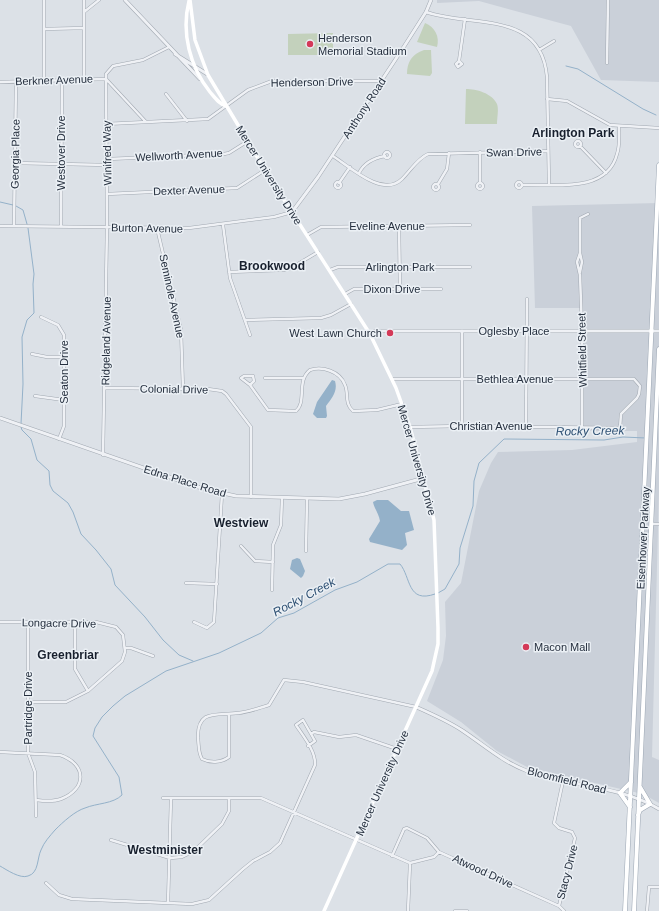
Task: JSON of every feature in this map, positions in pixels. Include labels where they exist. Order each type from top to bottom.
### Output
[{"type":"main road","name":"Mercer University Drive","points":[[190,0],[187,8],[187,41],[192,63],[200,79],[220,104],[226,106]]},
{"type":"main road","name":"Mercer University Drive","points":[[190,0],[195,40],[208,75],[265,170],[370,334],[392,379],[410,427],[434,520],[438,607],[436,656],[429,678],[324,911]]},
{"type":"main road","name":"Eisenhower Parkway","points":[[625,911],[647,456],[659,165]]},
{"type":"main road","name":"Eisenhower Parkway","points":[[634,911],[659,349]]},
{"type":"main road","points":[[630,808],[620,794],[632,782]]},
{"type":"main road","points":[[637,819],[640,810],[650,804],[641,791],[639,782]]},
{"type":"street","points":[[44,0],[44,81]]},
{"type":"street","points":[[84,0],[84,79]]},
{"type":"street","points":[[84,12],[100,0]]},
{"type":"street","points":[[127,0],[175,54],[200,79]]},
{"type":"street","name":"Anthony Road","points":[[292,212],[297,208],[333,156],[426,12],[431,0]]},
{"type":"street","points":[[607,63],[608,0]]},
{"type":"street","points":[[426,12],[511,28],[525,35],[539,50],[546,71],[549,184]]},
{"type":"street","points":[[459,61],[465,19]]},
{"type":"street","points":[[44,28],[84,28]]},
{"type":"street","points":[[539,50],[554,41]]},
{"type":"street","name":"Berkner Avenue","points":[[0,82],[106,79],[107,72],[113,66],[143,60],[169,47]]},
{"type":"street","points":[[175,54],[192,63],[208,75]]},
{"type":"street","points":[[106,79],[146,122]]},
{"type":"street","name":"Winifred Way","points":[[106,79],[108,227]]},
{"type":"street","name":"Westover Drive","points":[[61,226],[62,80]]},
{"type":"street","name":"Henderson Drive","points":[[106,124],[208,119],[248,90],[272,81],[381,81]]},
{"type":"street","name":"Georgia Place","points":[[14,226],[16,82]]},
{"type":"street","points":[[166,94],[186,121]]},
{"type":"street","points":[[547,99],[567,101],[605,123],[619,127],[659,128]]},
{"type":"street","points":[[522,185],[587,183],[600,178],[606,173],[617,155],[619,127]]},
{"type":"street","name":"Wellworth Avenue","points":[[108,159],[224,154],[229,153],[248,141]]},
{"type":"street","points":[[580,146],[606,173]]},
{"type":"street","name":"Swan Drive","points":[[480,152],[480,182]]},
{"type":"street","name":"Swan Drive","points":[[333,156],[374,183],[389,186],[402,180],[424,156],[432,153],[548,152]]},
{"type":"street","points":[[438,184],[447,169],[449,153]]},
{"type":"street","points":[[359,173],[365,165],[372,160],[385,156]]},
{"type":"street","points":[[15,163],[107,165]]},
{"type":"street","points":[[340,183],[350,167]]},
{"type":"street","name":"Dexter Avenue","points":[[107,194],[236,188],[265,170]]},
{"type":"street","name":"Burton Avenue","points":[[0,226],[189,228],[223,225],[286,215],[292,212]]},
{"type":"street","name":"Whitfield Street","points":[[582,427],[582,330],[580,272],[582,262],[580,253],[580,218],[588,214]]},
{"type":"street","points":[[223,225],[229,272],[250,335]]},
{"type":"street","name":"Eveline Avenue","points":[[307,235],[321,227],[470,225]]},
{"type":"street","points":[[400,226],[400,289]]},
{"type":"street","name":"Ridgeland Avenue","points":[[103,455],[108,227]]},
{"type":"street","name":"Seminole Avenue","points":[[157,228],[181,330],[183,389]]},
{"type":"street","points":[[229,272],[284,270],[291,268],[318,252]]},
{"type":"street","name":"Whitfield Street","points":[[580,253],[577,262],[580,272]]},
{"type":"street","name":"Arlington Park","points":[[330,270],[338,267],[470,267]]},
{"type":"street","name":"Dixon Drive","points":[[345,294],[353,289],[441,288]]},
{"type":"street","points":[[526,427],[527,299]]},
{"type":"street","points":[[246,320],[321,318],[331,315],[351,304]]},
{"type":"street","name":"Seaton Drive","points":[[41,317],[55,323],[63,331],[65,357],[64,426],[59,440]]},
{"type":"street","name":"Oglesby Place","points":[[370,334],[375,331],[659,331]]},
{"type":"street","points":[[462,331],[462,426]]},
{"type":"street","points":[[32,354],[47,357],[65,357]]},
{"type":"street","points":[[250,385],[254,381],[253,376],[242,376],[242,380],[250,385],[268,410],[296,411],[300,406],[302,378],[307,372],[313,369],[327,370],[335,373],[345,383],[349,406],[356,412],[390,408],[402,404]]},
{"type":"street","points":[[265,378],[302,378]]},
{"type":"street","name":"Bethlea Avenue","points":[[392,379],[632,379],[640,386],[640,394],[621,414],[621,428]]},
{"type":"street","name":"Colonial Drive","points":[[105,388],[222,391],[230,398],[246,419],[252,432],[251,497]]},
{"type":"street","points":[[35,396],[64,400]]},
{"type":"street","name":"Edna Place Road","points":[[0,418],[59,440],[222,494],[251,497],[307,499],[346,498],[424,478]]},
{"type":"street","name":"Christian Avenue","points":[[410,427],[462,426],[621,428]]},
{"type":"street","points":[[194,622],[204,628],[207,628],[214,622],[222,494]]},
{"type":"street","points":[[272,590],[274,542],[280,525],[282,498]]},
{"type":"street","points":[[306,551],[307,499]]},
{"type":"street","points":[[651,524],[659,524]]},
{"type":"street","points":[[241,546],[256,561],[273,562]]},
{"type":"street","points":[[186,583],[217,584]]},
{"type":"street","name":"Longacre Drive","points":[[0,622],[96,622],[116,627],[123,635],[125,648]]},
{"type":"street","name":"Partridge Drive","points":[[28,622],[28,753],[34,772],[36,816]]},
{"type":"street","points":[[75,623],[75,669],[88,691]]},
{"type":"street","points":[[28,702],[66,702],[88,691],[122,661],[125,648],[131,648],[153,656]]},
{"type":"street","points":[[229,714],[229,758],[224,761],[208,762],[202,759],[199,754],[198,734],[199,725],[202,719],[209,715],[229,714],[269,705],[284,680],[416,707]]},
{"type":"street","name":"Bloomfield Road","points":[[416,707],[451,723],[513,764],[537,774],[631,797],[659,809]]},
{"type":"street","points":[[46,883],[59,895],[72,899],[168,903],[200,903],[209,900],[243,869],[276,848],[283,837],[314,768],[315,759],[296,725],[303,720],[315,741],[308,746]]},
{"type":"street","points":[[311,734],[314,732],[339,737],[356,735],[397,749]]},
{"type":"street","points":[[0,752],[66,757],[75,765],[82,775],[79,784],[64,797],[54,801],[36,800]]},
{"type":"street","name":"Stacy Drive","points":[[559,906],[575,838],[572,832],[558,828],[554,823],[564,780]]},
{"type":"street","points":[[163,798],[261,798],[410,863],[408,911]]},
{"type":"street","points":[[111,840],[170,858],[182,857],[194,851],[222,824],[229,811],[229,798]]},
{"type":"street","points":[[168,903],[171,799]]},
{"type":"street","points":[[392,856],[404,829],[407,828],[427,838],[439,852]]},
{"type":"street","name":"Atwood Drive","points":[[410,863],[434,857],[439,852],[559,906],[564,911]]},
{"type":"street","points":[[647,911],[648,887],[659,887]]},
{"type":"street","points":[[455,911],[467,911]]},
{"type":"shaded area","points":[[437,0],[659,0],[659,82],[601,80],[571,26],[479,1],[437,3]]},
{"type":"shaded area","points":[[659,203],[659,491],[652,757],[659,760],[659,803],[643,794],[529,768],[497,751],[461,722],[427,701],[443,660],[446,636],[445,602],[461,583],[479,491],[491,463],[498,452],[572,450],[637,442],[637,431],[584,431],[583,308],[535,308],[532,206]]},
{"type":"green space","points":[[425,23],[432,27],[436,33],[438,40],[437,47],[417,42]]},
{"type":"green space","name":"Henderson Memorial Stadium","points":[[333,33],[333,55],[288,55],[288,34]]},
{"type":"green space","points":[[424,50],[431,50],[432,73],[430,76],[407,74],[409,62],[413,56]]},
{"type":"green space","points":[[466,89],[483,92],[495,100],[498,108],[497,124],[465,124]]},
{"type":"water","points":[[332,380],[335,381],[336,388],[326,406],[327,416],[326,418],[317,418],[313,414],[317,402]]},
{"type":"water","points":[[377,500],[388,500],[401,511],[409,511],[414,530],[405,533],[407,545],[402,550],[370,542],[369,539],[380,521],[373,502]]},
{"type":"water","points":[[297,558],[300,559],[305,571],[301,578],[290,569],[292,560]]},
{"type":"waterway","points":[[566,66],[578,69],[643,109],[656,115]]},
{"type":"waterway","points":[[0,202],[13,205]]},
{"type":"waterway","points":[[16,206],[23,210],[27,224]]},
{"type":"waterway","points":[[21,424],[23,384],[22,337],[27,320],[34,313],[34,274],[28,228]]},
{"type":"waterway","points":[[21,427],[31,439],[37,460],[49,471],[50,485],[53,491],[68,503],[81,534],[111,569],[115,585],[145,617],[163,640],[179,655],[193,661]]},
{"type":"waterway","name":"Rocky Creek","points":[[438,593],[445,589],[459,564],[460,548],[473,506],[474,481],[479,463],[504,439],[604,440],[623,437],[646,438]]},
{"type":"waterway","name":"Rocky Creek","points":[[0,866],[14,874],[21,876],[25,877],[32,874],[36,869],[40,853],[47,839],[65,820],[81,809],[114,800],[122,795],[119,777],[93,736],[95,728],[102,717],[125,696],[166,671],[219,653],[261,633],[278,618],[294,613],[335,590],[357,582],[388,564],[400,564],[404,569],[411,588],[419,595],[426,596],[435,594]]},
{"type":"place","name":"Henderson Memorial Stadium","points":[[310,44]]},
{"type":"place","name":"West Lawn Church","points":[[390,333]]},
{"type":"place","name":"Macon Mall","points":[[526,647]]},
{"type":"district","name":"Arlington Park","points":[[573,133]]},
{"type":"district","name":"Brookwood","points":[[272,266]]},
{"type":"district","name":"Westview","points":[[241,523]]},
{"type":"district","name":"Greenbriar","points":[[68,655]]},
{"type":"district","name":"Westminister","points":[[165,850]]}]
